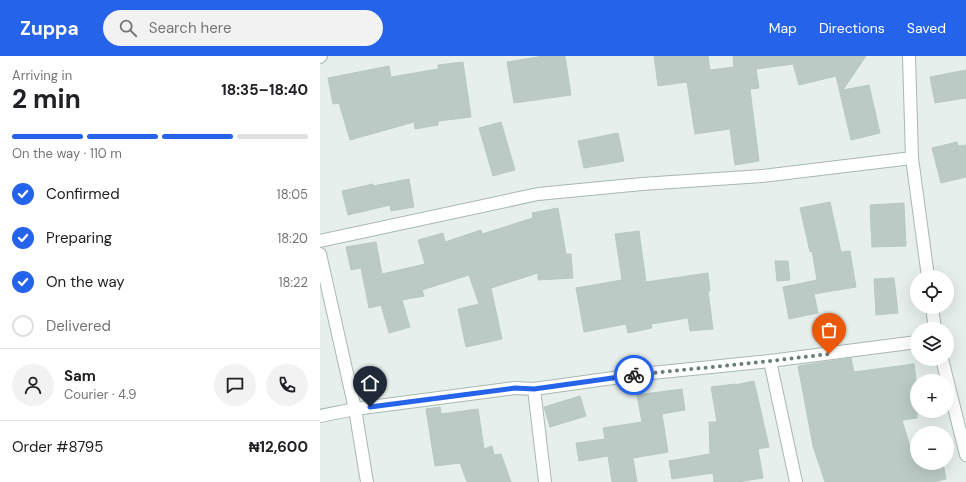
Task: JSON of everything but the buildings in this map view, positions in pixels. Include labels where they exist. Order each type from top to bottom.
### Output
[{"type":"street","points":[[909,56],[912,158],[927,270]]},
{"type":"street","points":[[320,241],[538,194],[642,184],[762,176],[912,158]]},
{"type":"street","points":[[320,254],[355,409],[368,482]]},
{"type":"street","points":[[320,416],[355,409],[515,388],[534,389],[642,374],[770,361],[910,343]]},
{"type":"street","points":[[770,361],[796,482]]},
{"type":"street","points":[[944,366],[966,455]]},
{"type":"street","points":[[534,389],[545,482]]},
{"type":"way so far","points":[[634,375],[829,354]]},
{"type":"route","points":[[370,407],[515,388],[534,389],[634,375]]}]
